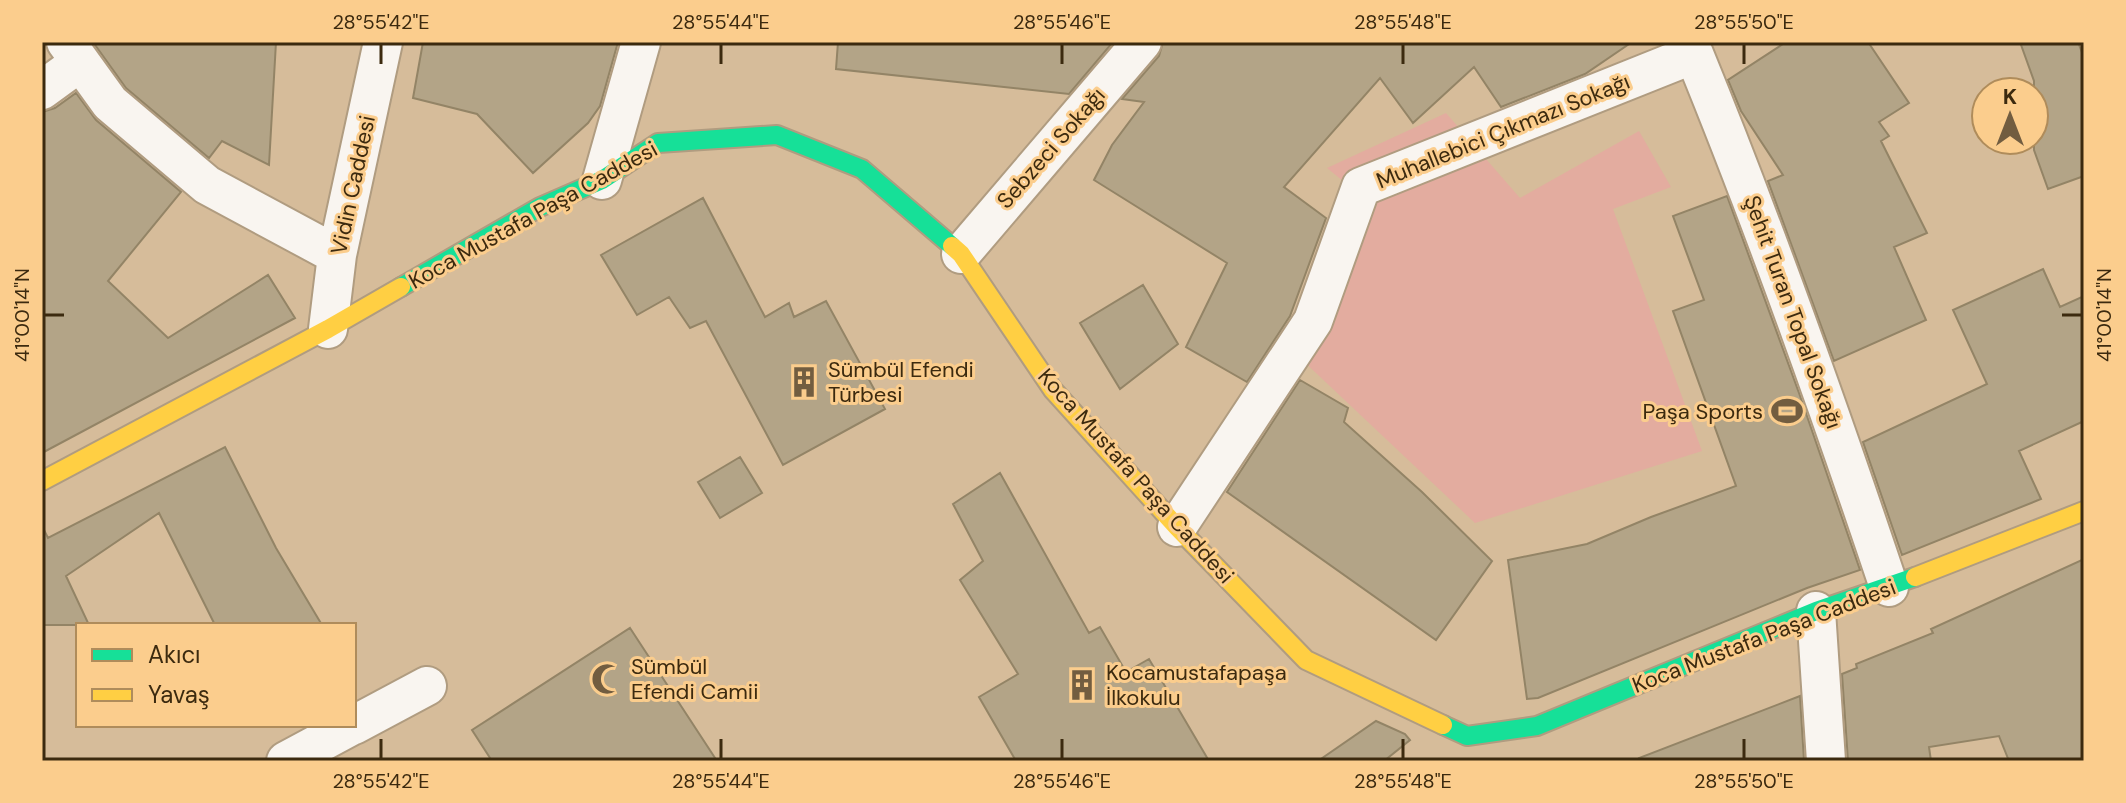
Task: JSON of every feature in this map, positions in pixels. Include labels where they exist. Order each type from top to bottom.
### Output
[{"type":"street","name":"Vidin Caddesi","points":[[328,329],[337,255],[383,42]]},
{"type":"street","points":[[602,180],[641,42]]},
{"type":"street","name":"Sebzeci Sokağı","points":[[961,254],[1142,42]]},
{"type":"street","name":"Muhallebici Çıkmazı Sokağı","points":[[1177,527],[1313,321],[1361,187],[1690,48]]},
{"type":"street","name":"Şehit Turan Topal Sokağı","points":[[1690,48],[1735,154],[1819,377],[1889,587]]},
{"type":"street","points":[[42,90],[72,53],[110,103],[207,185],[337,255]]},
{"type":"street","name":"Koca Mustafa Paşa Caddesi","points":[[42,481],[328,329],[540,207],[602,180],[658,143],[777,135],[862,169],[961,254],[1053,390],[1177,527],[1306,660],[1463,742],[1537,726],[1816,611],[1889,587],[2084,511]]},
{"type":"street","points":[[1816,611],[1826,761]]},
{"type":"street","points":[[356,724],[427,686]]},
{"type":"street","points":[[286,761],[350,727]]},
{"type":"shaded area","points":[[1446,113],[1520,198],[1639,131],[1671,187],[1613,209],[1702,451],[1475,523],[1298,356],[1370,203],[1327,168]]},
{"type":"building","points":[[93,42],[276,42],[269,165],[222,141],[209,158],[126,88]]},
{"type":"building","points":[[423,42],[618,42],[600,106],[588,123],[533,173],[477,114],[413,98]]},
{"type":"building","points":[[838,42],[1113,42],[1069,94],[836,69]]},
{"type":"building","points":[[1163,42],[1632,42],[1585,74],[1501,107],[1474,67],[1413,123],[1380,78],[1284,187],[1326,218],[1290,316],[1247,382],[1186,347],[1227,263],[1094,180],[1112,145],[1144,102],[1122,99],[1159,56]]},
{"type":"building","points":[[1786,42],[1868,42],[1909,103],[1879,122],[1889,136],[1881,141],[1927,233],[1894,247],[1926,320],[1834,361],[1768,181],[1783,175],[1741,111],[1728,80]]},
{"type":"building","points":[[2020,42],[2078,42],[2084,58],[2084,176],[2048,189],[2036,156],[2050,156],[2050,76],[2032,76]]},
{"type":"building","points":[[76,93],[96,120],[181,192],[108,281],[168,338],[268,275],[295,318],[42,453],[42,112],[55,108]]},
{"type":"building","points":[[1727,196],[1860,570],[1807,588],[1538,698],[1527,699],[1508,560],[1587,544],[1736,486],[1673,311],[1704,300],[1673,216]]},
{"type":"building","points":[[703,198],[765,317],[789,303],[794,317],[826,301],[885,409],[783,465],[706,321],[690,328],[669,297],[637,315],[601,255]]},
{"type":"building","points":[[2043,269],[2060,307],[2084,296],[2084,421],[2019,451],[2041,499],[1902,555],[1863,442],[1987,384],[1953,310]]},
{"type":"building","points":[[1143,285],[1178,344],[1120,389],[1080,323]]},
{"type":"building","points":[[1300,380],[1348,408],[1344,422],[1492,561],[1436,640],[1227,492]]},
{"type":"building","points":[[225,447],[276,548],[321,623],[214,623],[159,513],[66,576],[88,623],[42,625],[42,526],[48,538]]},
{"type":"building","points":[[740,457],[762,493],[720,518],[698,482]]},
{"type":"building","points":[[1000,473],[1089,633],[1100,627],[1126,672],[1149,659],[1209,761],[1016,761],[979,697],[1018,674],[960,580],[983,561],[953,504]]},
{"type":"building","points":[[2084,559],[2084,761],[2009,761],[1999,736],[1929,747],[1931,761],[1848,761],[1842,674],[1857,668],[1856,664],[1933,633],[1931,629]]},
{"type":"building","name":"Sümbül Efendi Camii","points":[[630,628],[717,761],[492,761],[472,730]]},
{"type":"building","points":[[1800,696],[1804,761],[1640,761],[1639,758]]},
{"type":"building","points":[[1376,721],[1405,734],[1410,740],[1384,761],[1318,761]]},
{"type":"traffic: fast","points":[[401,287],[540,207],[602,180],[658,143],[777,135],[862,169],[952,246]]},
{"type":"traffic: fast","points":[[1443,725],[1467,736],[1537,726],[1816,611],[1915,577]]},
{"type":"traffic: slow","points":[[952,246],[961,254],[1053,390],[1177,527],[1306,660],[1443,725]]},
{"type":"traffic: slow","points":[[42,481],[401,287]]},
{"type":"traffic: slow","points":[[1915,577],[2084,511]]},
{"type":"place","name":"Sümbül Efendi Türbesi","points":[[804,382]]},
{"type":"place","name":"Paşa Sports","points":[[1787,411]]},
{"type":"place","name":"Sümbül Efendi Camii","points":[[607,679]]},
{"type":"place","name":"Kocamustafapaşa İlkokulu","points":[[1082,685]]}]
